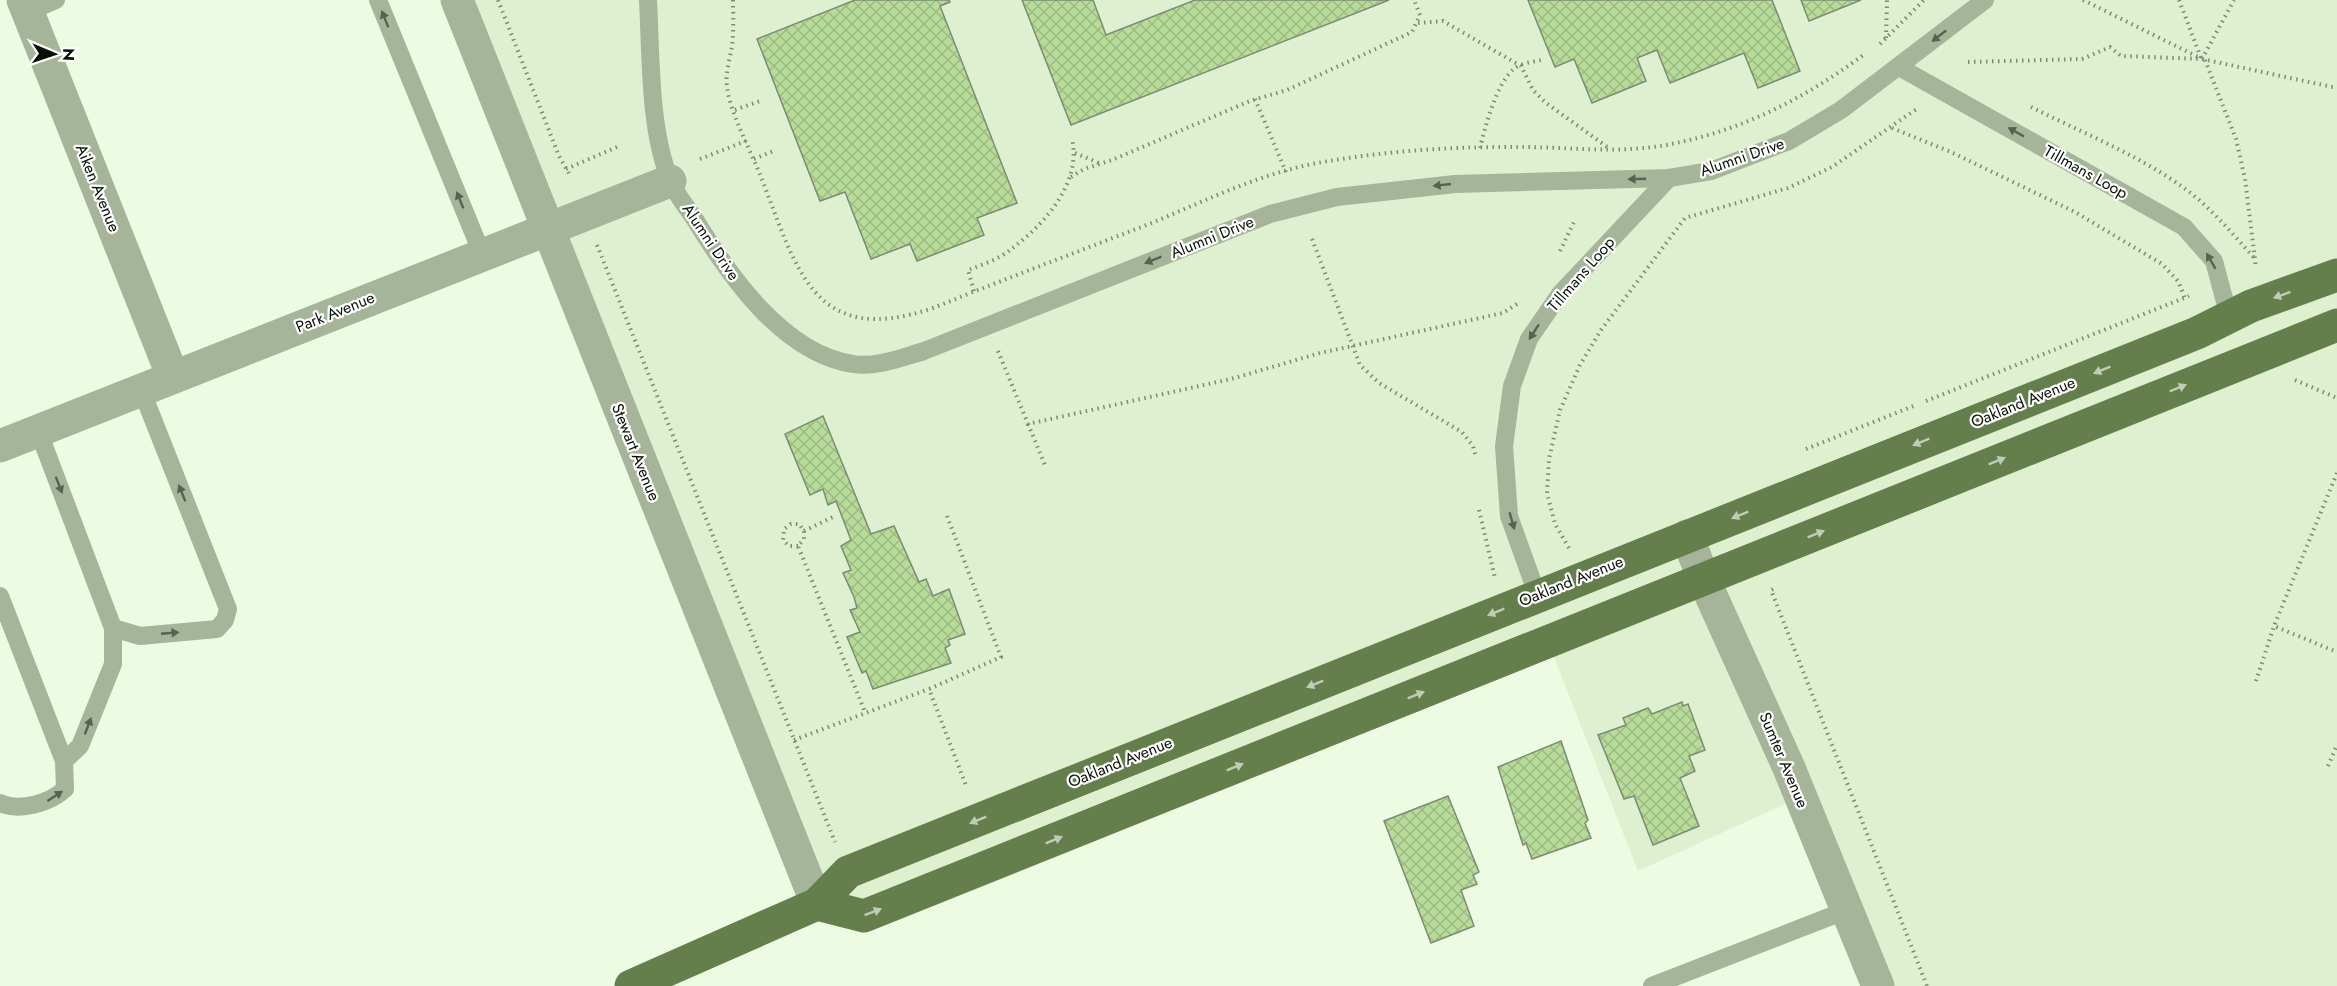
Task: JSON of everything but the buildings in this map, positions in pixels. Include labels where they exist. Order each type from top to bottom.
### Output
[{"type":"main road","name":"Oakland Avenue","points":[[631,986],[817,904],[848,872],[2337,275]]},
{"type":"main road","points":[[817,904],[864,916],[2337,325]]},
{"type":"main road","points":[[1537,594],[1553,639]]},
{"type":"street","name":"Stewart Avenue","points":[[457,0],[817,904]]},
{"type":"street","name":"Aiken Avenue","points":[[36,4],[173,377]]},
{"type":"street","name":"Park Avenue","points":[[0,446],[670,181]]},
{"type":"street","name":"Sumter Avenue","points":[[1687,536],[1704,580],[1789,768],[1878,986]]},
{"type":"lane","points":[[378,0],[482,254]]},
{"type":"lane","name":"Alumni Drive","points":[[648,0],[656,121],[670,181],[723,266],[778,327],[815,351],[854,365],[890,361],[990,325],[1270,214],[1337,197],[1455,184],[1670,178],[1711,171],[1789,141],[1841,110],[1985,0]]},
{"type":"lane","name":"Tillmans Loop","points":[[1899,67],[2184,226],[2214,261],[2229,317]]},
{"type":"lane","name":"Tillmans Loop","points":[[1537,594],[1509,516],[1504,446],[1512,386],[1529,339],[1560,294],[1670,178]]},
{"type":"lane","points":[[113,628],[140,636],[217,629],[225,620],[228,609],[141,389]]},
{"type":"lane","points":[[38,430],[113,628],[113,664],[80,746],[64,761]]},
{"type":"lane","points":[[0,596],[64,761],[65,789],[52,800],[10,807],[0,803]]},
{"type":"lane","points":[[1652,986],[1847,910]]},
{"type":"path","points":[[498,0],[571,177]]},
{"type":"path","points":[[733,0],[727,87],[746,141],[793,255],[812,290],[838,313],[858,319],[901,319],[1169,216],[1225,190],[1310,165],[1402,151],[1480,148],[1610,149],[1670,145],[1725,130],[1773,112],[1826,82],[1886,38],[1924,0]]},
{"type":"path","points":[[1071,177],[1084,169],[1102,164],[1255,99],[1287,90],[1412,32],[1420,15],[1414,0]]},
{"type":"path","points":[[1886,38],[1887,0]]},
{"type":"path","points":[[2083,0],[2203,60]]},
{"type":"path","points":[[2178,0],[2236,139],[2245,179],[2257,272]]},
{"type":"path","points":[[2203,60],[2234,0]]},
{"type":"path","points":[[1418,23],[1443,21],[1521,66],[1533,90],[1610,149]]},
{"type":"path","points":[[1968,62],[2082,59],[2110,47],[2121,56],[2203,60],[2337,88]]},
{"type":"path","points":[[1480,148],[1488,119],[1504,81],[1514,68],[1541,60]]},
{"type":"path","points":[[1255,99],[1286,172]]},
{"type":"path","points":[[735,110],[760,101]]},
{"type":"path","points":[[1571,551],[1554,524],[1547,493],[1549,459],[1560,410],[1580,365],[1601,330],[1685,218],[1788,188],[1832,167],[1918,108]]},
{"type":"path","points":[[1891,127],[1951,152],[2074,212],[2162,264],[2178,281],[2185,298]]},
{"type":"path","points":[[974,291],[968,270],[1010,251],[1049,212],[1071,177],[1075,153],[1071,138]]},
{"type":"path","points":[[700,159],[746,141]]},
{"type":"path","points":[[566,169],[617,147]]},
{"type":"path","points":[[754,159],[776,150]]},
{"type":"path","points":[[1075,153],[1092,163],[1102,164]]},
{"type":"path","points":[[605,239],[597,242],[596,248],[834,842],[845,837]]},
{"type":"path","points":[[1312,239],[1360,365],[1379,383],[1462,432],[1473,446],[1477,459]]},
{"type":"path","points":[[1028,424],[1232,379],[1354,347],[1503,313],[1517,304]]},
{"type":"path","points":[[990,325],[1045,465]]},
{"type":"path","points":[[2295,380],[2337,398]]},
{"type":"path","points":[[2256,681],[2274,626],[2337,473]]},
{"type":"path","points":[[804,531],[835,516]]},
{"type":"path","points":[[794,740],[929,688],[1000,657],[947,516]]},
{"type":"path","points":[[791,524],[799,524],[804,531],[804,539],[798,546],[789,546],[783,540],[784,529],[791,524]]},
{"type":"path","points":[[798,546],[865,712]]},
{"type":"path","points":[[1485,583],[1496,579]]},
{"type":"path","points":[[1771,590],[1927,986]]},
{"type":"path","points":[[2274,626],[2337,652]]},
{"type":"path","points":[[929,688],[979,819]]},
{"type":"path","points":[[2328,766],[2337,745]]},
{"type":"path","points":[[956,792],[976,784]]},
{"type":"shaded area","points":[[457,0],[2337,0],[2337,986],[1874,986],[1798,798],[1638,871],[1545,634],[818,918]]}]
